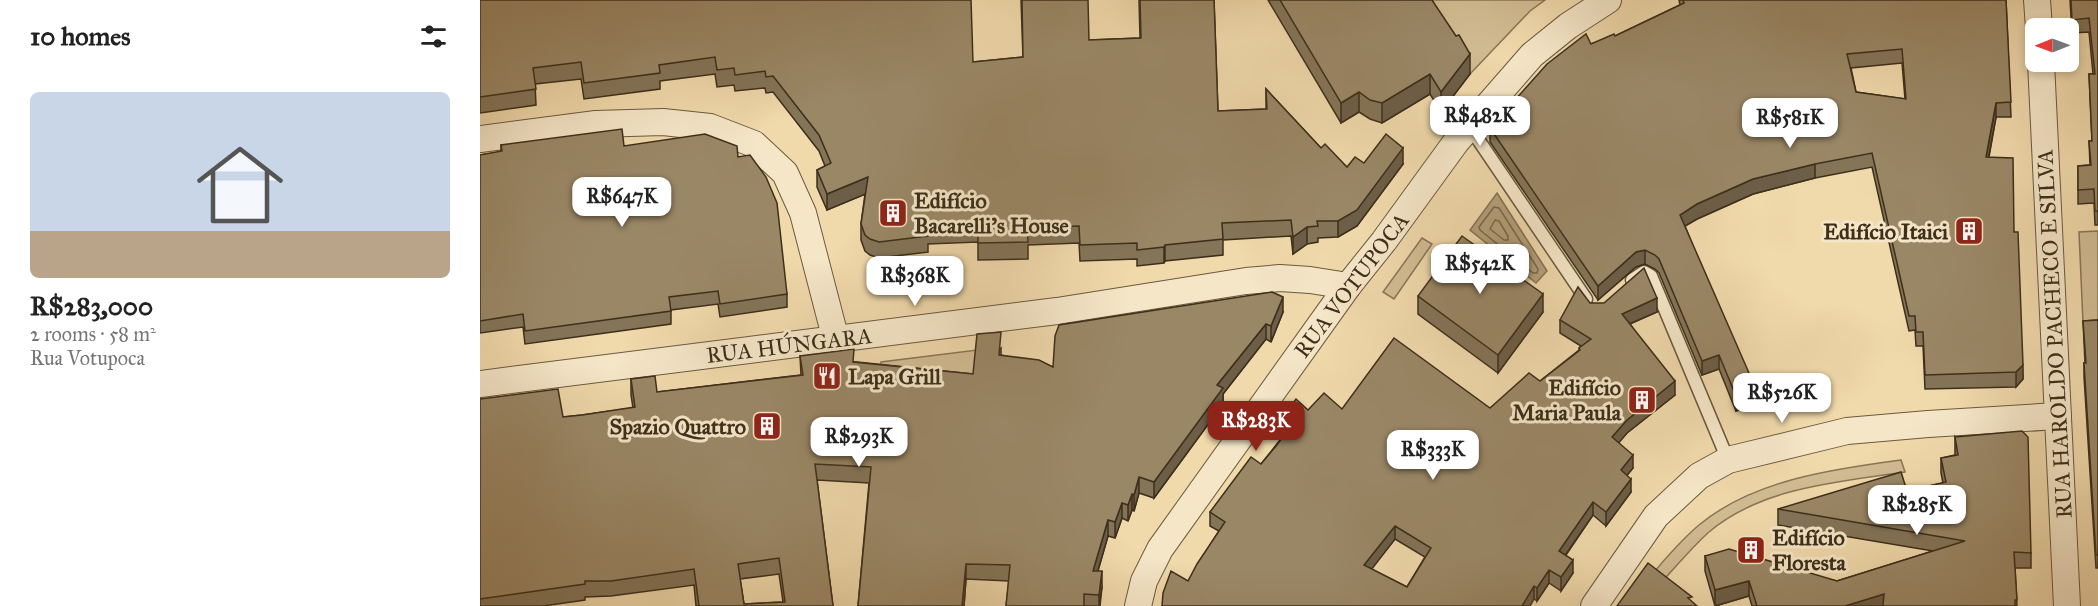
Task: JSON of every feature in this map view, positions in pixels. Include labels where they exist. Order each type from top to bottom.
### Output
[{"type":"street","name":"RUA VOTUPOCA","points":[[1138,606],[1144,581],[1160,549],[1348,286],[1469,126],[1532,55],[1568,26],[1608,0]]},
{"type":"street","points":[[2037,0],[2038,18]]},
{"type":"street","name":"RUA HAROLDO PACHECO E SILVA","points":[[2041,72],[2067,606]]},
{"type":"street","points":[[480,139],[596,124],[663,122],[710,127],[754,144],[785,173],[803,213],[836,340]]},
{"type":"street","name":"RUA HÚNGARA","points":[[480,384],[836,340],[1246,281],[1280,278],[1348,286]]},
{"type":"street","points":[[1594,606],[1656,516],[1699,476],[1728,460],[1847,431],[2058,416]]},
{"type":"lane","points":[[1469,126],[1594,309]]},
{"type":"lane","points":[[1625,287],[1644,272],[1651,276],[1728,460]]},
{"type":"shaded area","points":[[1424,0],[1545,0],[1530,11],[1470,74]]},
{"type":"shaded area","points":[[2098,231],[2098,322],[2083,323],[2079,232]]},
{"type":"shaded area","points":[[1422,238],[1432,244],[1394,299],[1383,292]]},
{"type":"shaded area","points":[[977,350],[973,390],[880,380],[881,362]]},
{"type":"shaded area","points":[[1901,460],[1905,472],[1802,489],[1753,505],[1730,517],[1709,532],[1658,586],[1649,578],[1699,525],[1744,497],[1795,479]]},
{"type":"water","points":[[1497,193],[1547,271],[1536,283],[1470,230]]},
{"type":"building","points":[[480,0],[971,0],[973,62],[1023,57],[1022,0],[1088,0],[1089,40],[1141,38],[1140,0],[1214,0],[1218,111],[1267,109],[1266,89],[1321,148],[1325,144],[1347,167],[1355,157],[1364,163],[1386,134],[1403,148],[1357,210],[1338,221],[1317,221],[1318,226],[1307,227],[1293,237],[1291,220],[1222,223],[1223,239],[1137,250],[1137,243],[1080,245],[1079,226],[1027,228],[1028,242],[978,243],[978,225],[928,227],[928,236],[879,242],[865,235],[861,224],[868,177],[827,194],[817,170],[831,163],[819,135],[773,76],[766,77],[765,71],[735,75],[734,68],[717,70],[715,57],[659,65],[660,73],[584,83],[581,62],[533,68],[536,89],[480,97]]},
{"type":"building","points":[[1280,0],[1432,0],[1456,36],[1459,35],[1470,54],[1441,92],[1430,74],[1382,103],[1370,100],[1359,92],[1341,103]]},
{"type":"building","points":[[1683,0],[2006,0],[2011,102],[1996,103],[1986,157],[2013,158],[2014,232],[2018,232],[2023,365],[2016,372],[1925,375],[1923,332],[1916,332],[1915,316],[1909,316],[1872,153],[1753,179],[1697,204],[1680,215],[1756,389],[1736,396],[1719,355],[1702,361],[1659,259],[1655,255],[1645,250],[1636,252],[1598,286],[1490,128],[1547,64],[1586,34],[1591,44],[1614,34],[1615,36],[1684,3]],"holes":[[[1902,49],[1906,99],[1856,92],[1847,54]]]},
{"type":"building","points":[[2071,0],[2098,0],[2098,211],[2095,211],[2094,189],[2078,190],[2078,166],[2091,165],[2089,74],[2095,74],[2089,18],[2072,18]]},
{"type":"building","points":[[622,129],[624,146],[705,134],[737,146],[738,157],[750,155],[766,177],[777,203],[787,294],[720,304],[718,291],[669,297],[671,311],[525,331],[523,314],[480,321],[480,155],[502,151],[501,145]]},
{"type":"building","points":[[1462,236],[1543,294],[1498,355],[1418,296]]},
{"type":"building","points":[[1644,268],[1657,298],[1622,314],[1675,381],[1627,420],[1612,437],[1633,455],[1621,470],[1631,479],[1606,512],[1593,502],[1559,551],[1573,560],[1561,577],[1549,570],[1537,588],[1534,586],[1522,606],[1162,606],[1163,593],[1171,571],[1188,581],[1225,522],[1210,512],[1251,457],[1261,464],[1276,446],[1290,427],[1281,419],[1296,399],[1308,410],[1324,393],[1342,409],[1394,338],[1490,408],[1529,373],[1540,381],[1591,339],[1560,320],[1578,287],[1590,303],[1604,303]],"holes":[[[1395,526],[1431,548],[1407,587],[1364,565]]]},
{"type":"building","points":[[1272,292],[1283,297],[1271,326],[1266,324],[1217,385],[1223,388],[1154,482],[1139,477],[1134,495],[1132,494],[1128,505],[1122,503],[1115,522],[1108,520],[1093,571],[1102,571],[1099,595],[1084,594],[1084,606],[1006,606],[1010,565],[966,564],[962,606],[858,606],[871,467],[815,464],[833,606],[699,606],[694,569],[611,581],[585,581],[585,584],[480,599],[480,399],[558,389],[563,417],[582,415],[635,407],[631,379],[655,376],[657,392],[803,375],[800,356],[854,349],[853,362],[973,374],[977,334],[1001,332],[999,355],[1039,360],[1053,367],[1055,336],[1059,325]],"holes":[[[779,558],[785,602],[744,604],[738,564]]]},
{"type":"building","points":[[2098,320],[2098,555],[2096,555],[2083,321]]},
{"type":"building","points":[[2022,431],[2028,437],[2031,553],[2014,552],[2017,600],[2015,600],[2015,606],[1883,606],[1884,594],[1845,606],[1757,606],[1749,581],[1715,590],[1705,556],[1729,549],[1837,581],[1965,541],[1778,509],[1901,472],[1907,491],[1946,482],[1941,458],[1958,455],[1955,437]]},
{"type":"building","points":[[1648,563],[1692,597],[1688,598],[1697,606],[1617,606]]},
{"type":"place","name":"Edifício Bacarelli's House","points":[[893,213]]},
{"type":"place","name":"Edifício Itaici","points":[[1969,231]]},
{"type":"place","name":"Lapa Grill","points":[[827,376]]},
{"type":"place","name":"Edifício Maria Paula","points":[[1642,400]]},
{"type":"place","name":"Spazio Quattro","points":[[767,426]]},
{"type":"place","name":"Edifício Floresta","points":[[1751,550]]}]
